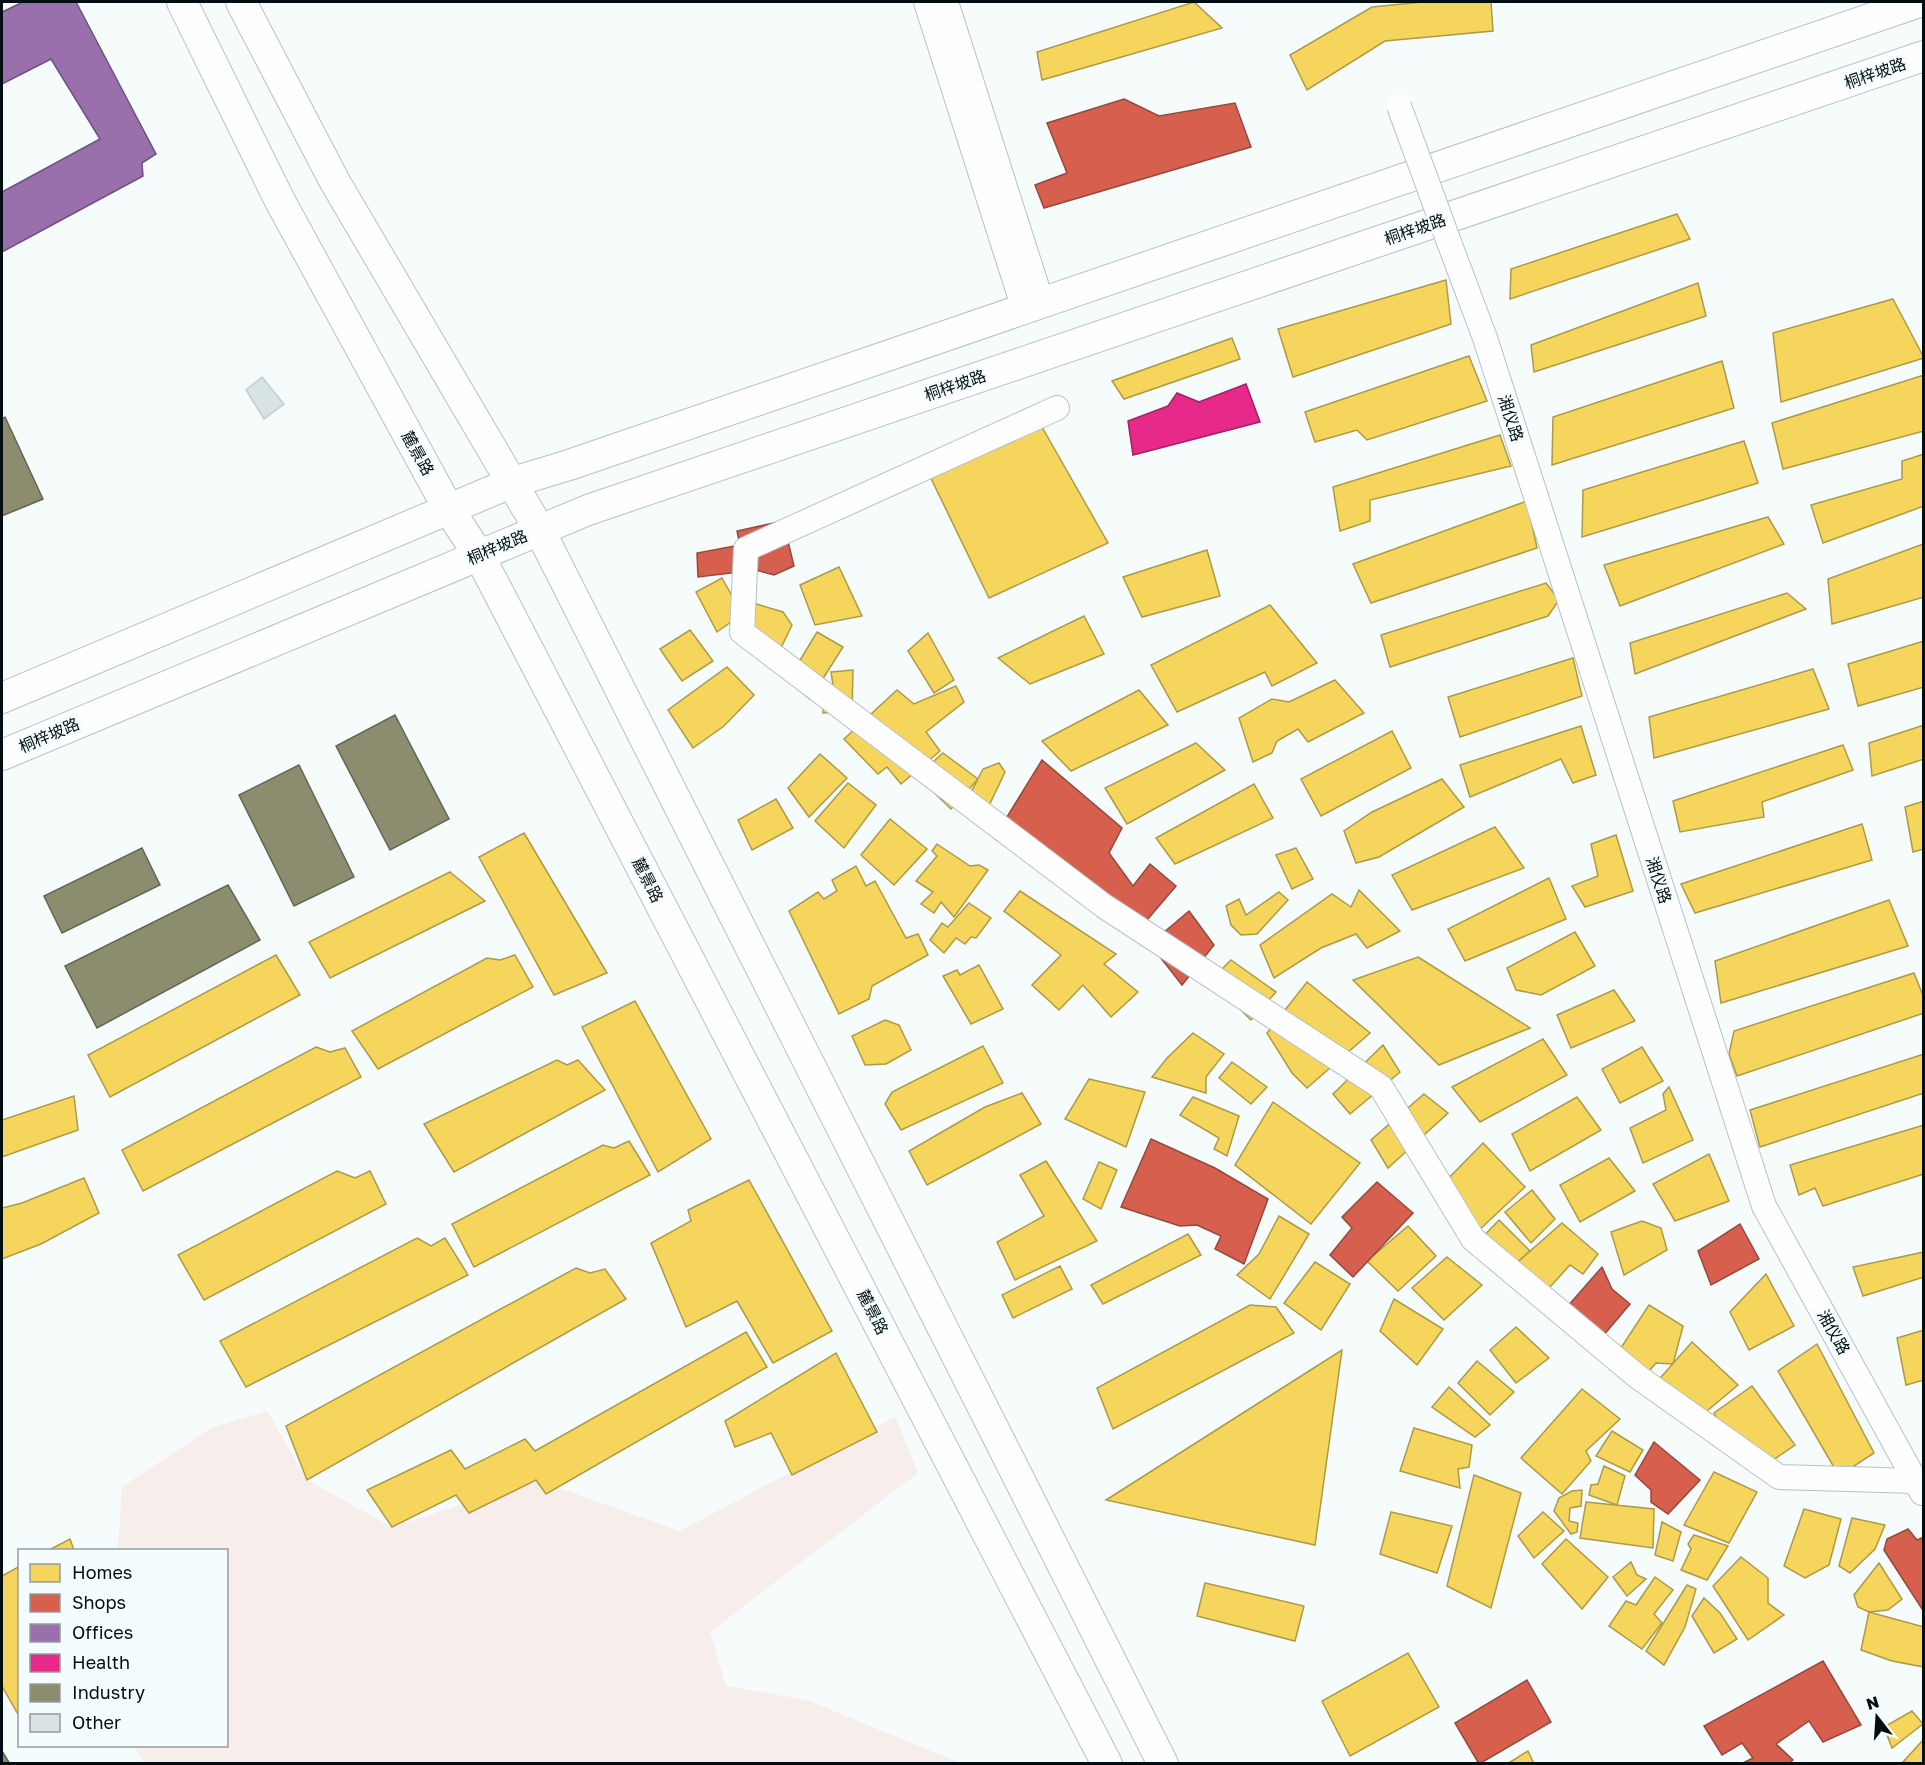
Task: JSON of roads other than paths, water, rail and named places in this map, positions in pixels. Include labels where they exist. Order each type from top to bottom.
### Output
[{"type":"main road","name":"麓景路","points":[[182,2],[280,201],[449,510],[479,555],[1107,1764]]},
{"type":"main road","points":[[241,2],[335,182],[539,529],[1163,1764]]},
{"type":"main road","points":[[2,698],[513,482],[569,465],[1919,2]]},
{"type":"main road","name":"桐梓坡路","points":[[2,755],[588,510],[1923,56]]},
{"type":"street","points":[[926,2],[1033,306]]},
{"type":"street","points":[[946,2],[1033,306]]},
{"type":"street","name":"湘仪路","points":[[1399,106],[1489,349],[1764,1206],[1920,1488]]},
{"type":"street","points":[[1057,408],[746,549],[741,632],[1104,906],[1381,1087],[1473,1239],[1638,1377],[1779,1477],[1920,1488]]}]
